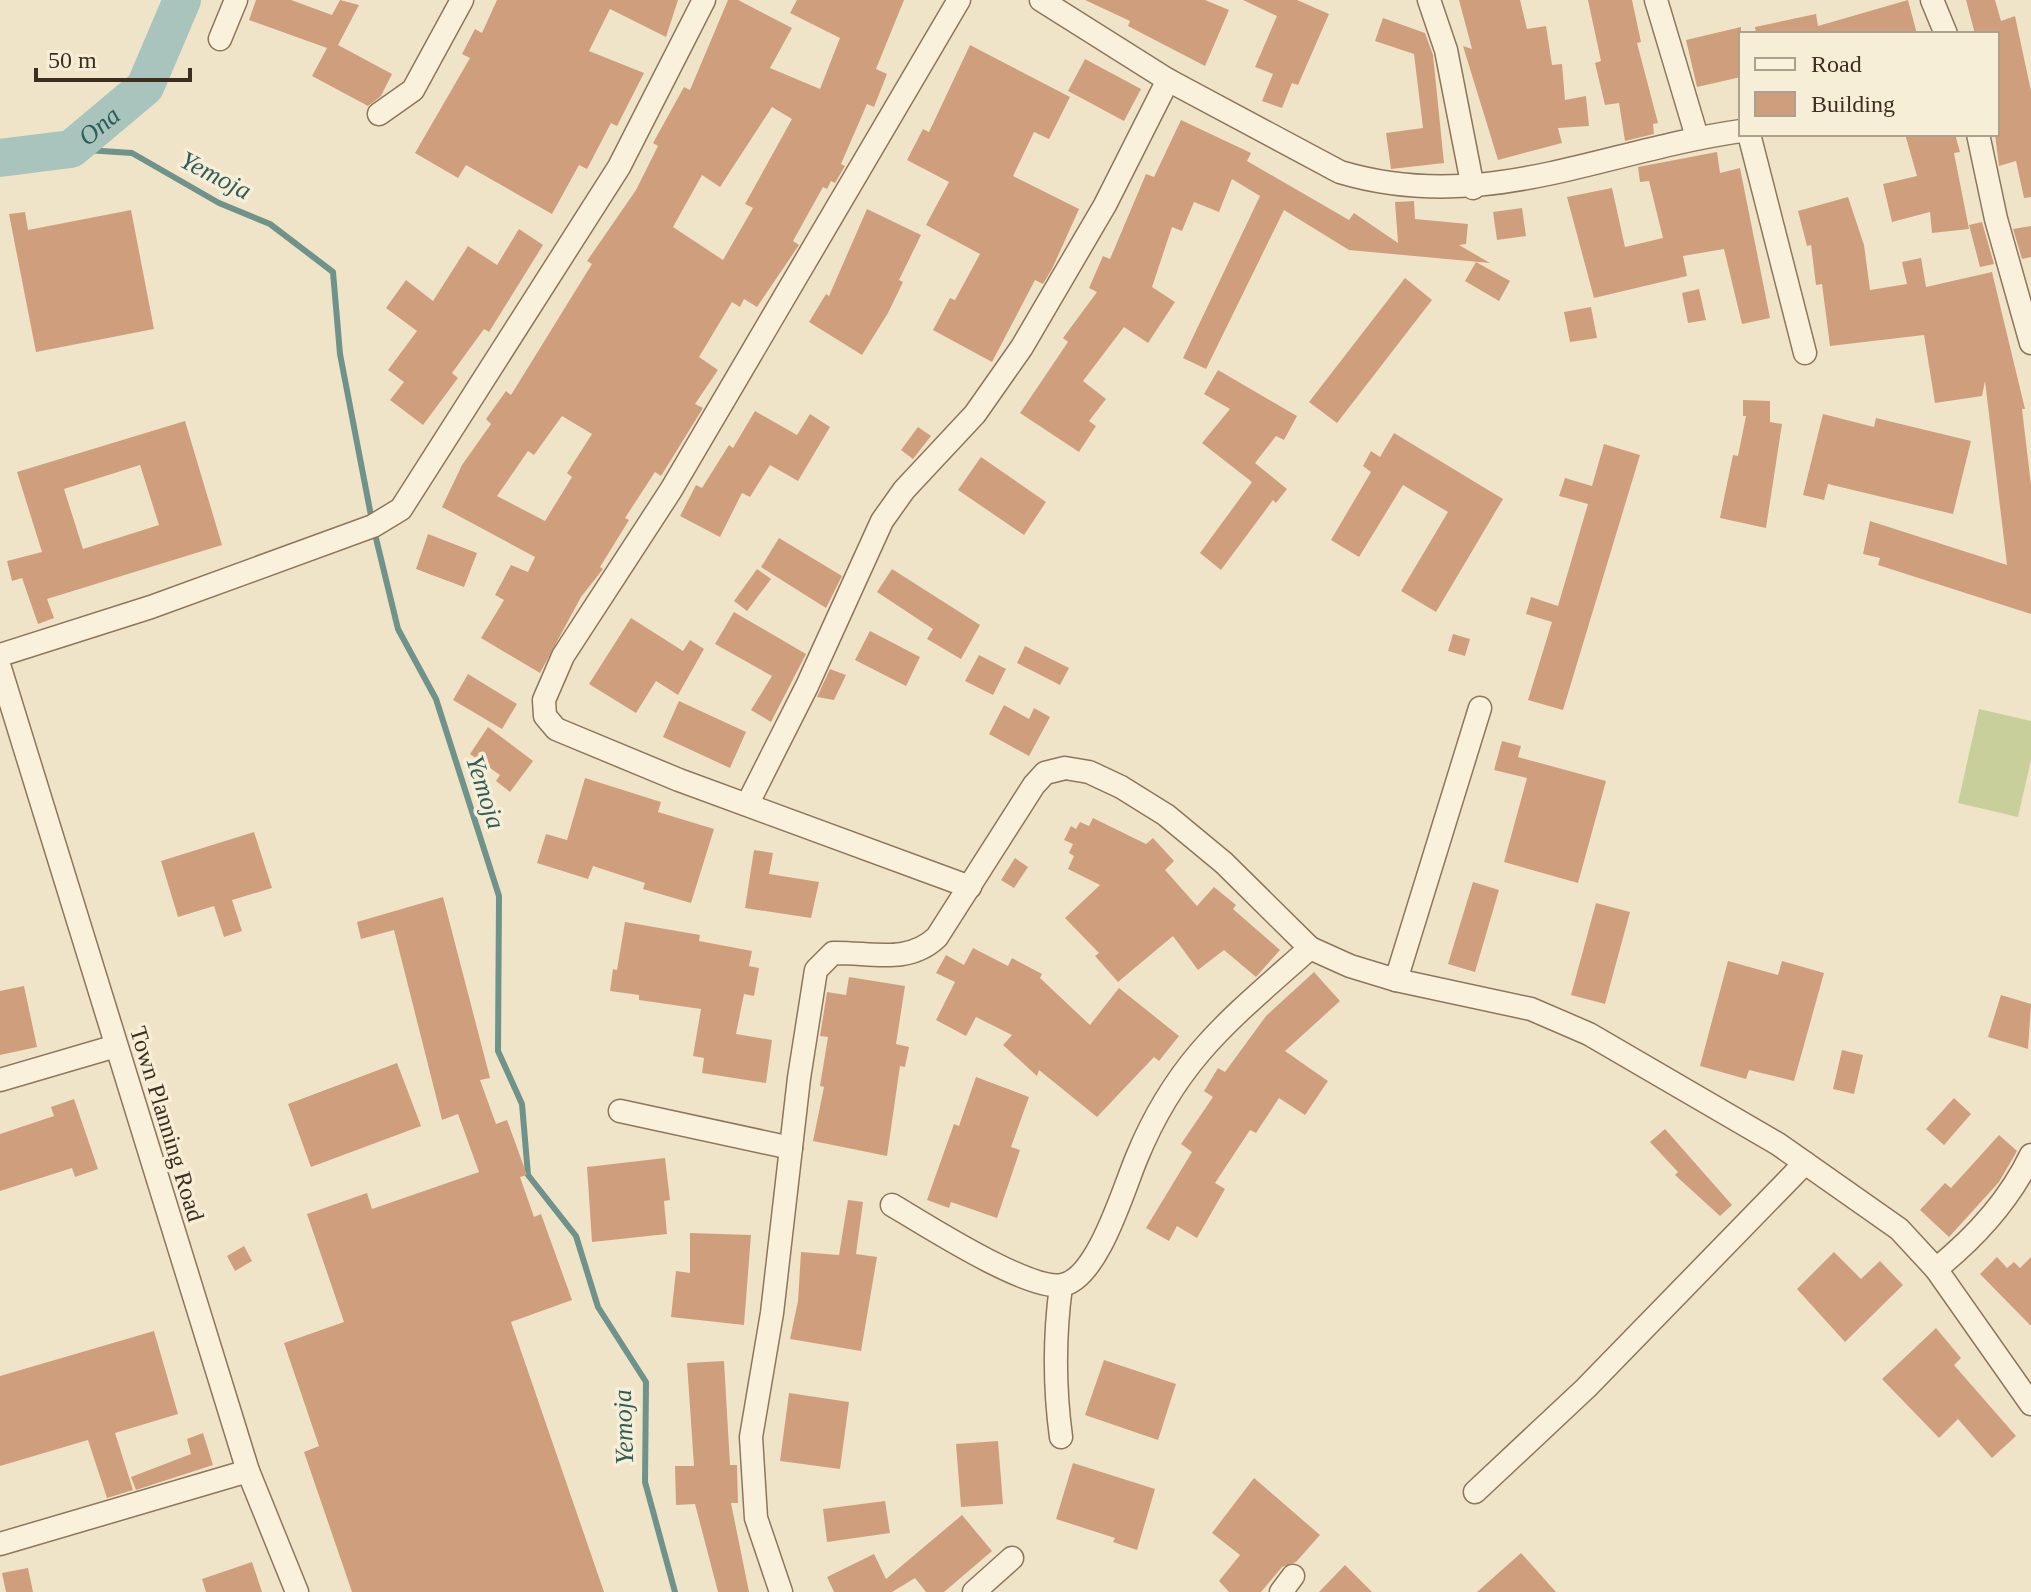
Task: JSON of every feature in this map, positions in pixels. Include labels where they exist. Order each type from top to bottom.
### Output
[{"type":"street","points":[[220,39],[236,0]]},
{"type":"street","points":[[379,114],[413,90],[462,0]]},
{"type":"street","points":[[0,655],[151,607],[373,526],[401,509],[619,167],[704,0]]},
{"type":"street","points":[[959,0],[671,490],[593,608],[547,687],[545,716],[556,729],[679,780],[970,887]]},
{"type":"street","points":[[1041,0],[1168,80],[1340,172],[1398,185],[1473,188],[1561,172],[1697,137],[1739,131]]},
{"type":"street","points":[[1429,0],[1446,50],[1473,188]]},
{"type":"street","points":[[1656,0],[1697,137]]},
{"type":"street","points":[[1932,0],[1945,32]]},
{"type":"street","points":[[748,803],[807,686],[882,521],[904,490],[975,414],[1022,347],[1105,205],[1168,80]]},
{"type":"street","points":[[1750,136],[1805,353]]},
{"type":"street","points":[[1978,136],[1996,219],[2031,343]]},
{"type":"street","name":"Town Planning Road","points":[[0,668],[248,1471],[297,1592]]},
{"type":"street","points":[[1396,980],[1480,708]]},
{"type":"street","points":[[781,1592],[756,1518],[751,1437],[772,1313],[816,970],[824,958],[833,953],[915,954],[924,950],[937,937],[1045,773],[1065,768],[1089,772],[1166,815],[1224,863],[1310,948],[1350,966],[1396,980],[1531,1009],[1589,1034],[1805,1163],[1899,1229],[1936,1269],[2031,1404]]},
{"type":"street","points":[[892,1205],[974,1254],[1033,1279],[1061,1286],[1076,1279],[1110,1226],[1137,1155],[1167,1094],[1189,1061],[1211,1037],[1310,948]]},
{"type":"street","points":[[0,1080],[116,1046]]},
{"type":"street","points":[[620,1111],[791,1148]]},
{"type":"street","points":[[1936,1269],[1965,1246],[2005,1201],[2031,1155]]},
{"type":"street","points":[[1475,1492],[1586,1388],[1805,1163]]},
{"type":"street","points":[[1061,1286],[1054,1335],[1054,1386],[1061,1437]]},
{"type":"street","points":[[0,1544],[248,1471]]},
{"type":"street","points":[[974,1592],[1012,1558]]},
{"type":"green space","points":[[1979,709],[2031,721],[2031,760],[2018,817],[1958,803]]},
{"type":"building","points":[[256,0],[291,0],[332,15],[340,0],[359,5],[338,45],[392,74],[381,96],[368,106],[312,76],[327,48],[249,20]]},
{"type":"building","points":[[497,0],[678,0],[666,37],[610,9],[589,51],[644,73],[617,126],[611,123],[587,169],[579,165],[552,214],[466,165],[458,178],[415,153],[470,58],[462,54],[475,29],[482,33]]},
{"type":"building","points":[[728,0],[738,0],[792,28],[770,68],[820,89],[840,38],[790,13],[797,0],[904,0],[876,69],[887,74],[874,107],[867,104],[841,164],[845,166],[835,183],[831,181],[827,189],[823,187],[793,241],[799,245],[757,307],[744,299],[740,307],[732,302],[699,357],[718,370],[695,404],[703,408],[661,476],[655,472],[625,518],[629,520],[600,567],[603,569],[581,597],[540,673],[481,638],[504,600],[495,595],[511,565],[528,572],[535,557],[442,507],[462,465],[491,424],[486,419],[506,391],[511,395],[592,264],[587,261],[636,190],[658,146],[653,143],[684,87],[690,90]],"holes":[[[772,107],[792,119],[745,204],[753,208],[723,260],[673,227],[702,175],[720,187]],[[562,416],[592,434],[567,473],[572,477],[545,521],[497,496],[528,451],[534,455]]]},
{"type":"building","points":[[1085,0],[1205,0],[1229,10],[1205,66],[1128,26],[1130,21]]},
{"type":"building","points":[[1243,0],[1297,0],[1329,14],[1298,85],[1292,83],[1282,108],[1262,101],[1273,74],[1255,67],[1277,16]]},
{"type":"building","points":[[1459,0],[1520,0],[1527,29],[1546,26],[1552,65],[1562,64],[1565,100],[1586,96],[1589,126],[1558,128],[1562,143],[1498,160],[1463,46],[1472,49]]},
{"type":"building","points":[[1588,0],[1632,0],[1641,42],[1637,43],[1658,123],[1653,124],[1654,134],[1625,141],[1619,103],[1605,105],[1595,63],[1601,61]]},
{"type":"building","points":[[1908,0],[1916,32],[1756,32],[1755,27],[1816,14],[1818,26]]},
{"type":"building","points":[[1966,0],[1995,0],[2001,21],[2015,16],[2031,91],[2031,197],[2024,198],[2016,161],[1999,166],[1995,136],[1999,136],[1999,32],[1974,32]]},
{"type":"building","points":[[1383,18],[1425,33],[1433,55],[1444,163],[1391,169],[1386,133],[1423,128],[1414,54],[1375,41]]},
{"type":"building","points":[[1741,27],[1739,77],[1697,87],[1686,40]]},
{"type":"building","points":[[970,45],[1070,97],[1049,139],[1034,132],[1013,176],[1079,209],[1052,269],[1043,284],[1035,280],[992,362],[933,330],[950,298],[955,300],[980,254],[926,225],[949,182],[907,160],[923,129],[929,132]]},
{"type":"building","points":[[1085,59],[1141,89],[1124,121],[1068,91]]},
{"type":"building","points":[[1181,120],[1251,153],[1247,161],[1349,220],[1354,213],[1398,243],[1395,202],[1414,201],[1415,219],[1468,224],[1466,244],[1459,245],[1490,263],[1349,250],[1284,210],[1206,369],[1183,358],[1260,196],[1232,179],[1219,212],[1194,202],[1182,231],[1172,227],[1152,287],[1175,302],[1148,343],[1124,327],[1083,381],[1106,399],[1089,421],[1096,426],[1079,452],[1020,413],[1068,342],[1063,338],[1097,292],[1089,288],[1103,256],[1110,259],[1146,174],[1154,177]]},
{"type":"building","points":[[1906,136],[1956,136],[1960,152],[1954,153],[1969,229],[1932,233],[1930,212],[1892,222],[1883,184],[1917,176]]},
{"type":"building","points":[[1717,152],[1720,173],[1740,168],[1770,318],[1742,324],[1724,249],[1683,256],[1687,276],[1594,298],[1567,197],[1612,188],[1625,247],[1663,238],[1649,181],[1640,182],[1638,167]]},
{"type":"building","points":[[1848,197],[1864,245],[1870,290],[1907,284],[1902,262],[1921,258],[1926,287],[1992,272],[2025,409],[2022,409],[2031,485],[2031,614],[1878,565],[1880,558],[1863,554],[1870,521],[2007,565],[1985,381],[1982,396],[1935,403],[1924,335],[1830,346],[1822,284],[1816,285],[1811,245],[1807,246],[1798,211]]},
{"type":"building","points":[[1522,208],[1526,236],[1497,240],[1493,212]]},
{"type":"building","points":[[867,209],[921,235],[899,280],[903,282],[888,313],[862,355],[809,322],[826,294],[829,296]]},
{"type":"building","points":[[131,210],[154,329],[36,352],[9,214],[25,212],[28,230]]},
{"type":"building","points":[[1982,222],[1994,264],[1980,267],[1969,225]]},
{"type":"building","points":[[2031,226],[2031,257],[2022,259],[2013,229]]},
{"type":"building","points":[[519,229],[543,245],[489,332],[484,329],[452,373],[458,378],[423,425],[390,400],[404,382],[388,370],[417,331],[386,308],[406,280],[433,301],[468,246],[497,265]]},
{"type":"building","points":[[1476,262],[1510,281],[1499,301],[1465,281]]},
{"type":"building","points":[[1405,278],[1432,300],[1337,423],[1309,402]]},
{"type":"building","points":[[1699,289],[1706,320],[1688,323],[1682,293]]},
{"type":"building","points":[[1591,307],[1597,338],[1570,342],[1564,312]]},
{"type":"building","points":[[1218,370],[1297,416],[1284,440],[1276,436],[1255,463],[1287,489],[1276,503],[1273,500],[1221,570],[1200,553],[1252,482],[1202,443],[1230,409],[1204,394]]},
{"type":"building","points":[[1743,400],[1770,401],[1770,422],[1782,424],[1766,528],[1720,518],[1733,455],[1738,456],[1746,416],[1743,416]]},
{"type":"building","points":[[755,411],[797,435],[810,414],[830,427],[798,481],[770,465],[750,497],[742,493],[720,537],[680,516],[696,485],[702,488],[729,445],[733,448]]},
{"type":"building","points":[[1823,414],[1874,427],[1876,418],[1971,441],[1953,514],[1828,484],[1824,500],[1803,495]]},
{"type":"building","points":[[185,421],[222,545],[47,599],[54,618],[38,624],[22,578],[12,581],[7,561],[42,552],[17,472]],"holes":[[[140,465],[159,525],[83,549],[64,489]]]},
{"type":"building","points":[[918,427],[931,436],[913,459],[901,450]]},
{"type":"building","points":[[1394,433],[1503,499],[1436,612],[1401,591],[1448,512],[1403,485],[1359,557],[1331,540],[1371,472],[1363,466],[1371,451],[1380,457]]},
{"type":"building","points":[[1604,444],[1640,455],[1563,710],[1528,700],[1552,622],[1526,614],[1531,597],[1558,606],[1588,504],[1559,496],[1565,478],[1592,486]]},
{"type":"building","points":[[981,457],[1046,502],[1024,535],[958,490]]},
{"type":"building","points":[[428,534],[477,553],[464,587],[416,569]]},
{"type":"building","points":[[779,538],[842,576],[826,608],[761,567]]},
{"type":"building","points":[[757,569],[771,579],[747,611],[734,601]]},
{"type":"building","points":[[892,569],[980,625],[961,659],[927,639],[933,629],[877,592]]},
{"type":"building","points":[[734,612],[806,654],[771,722],[751,710],[772,676],[715,644]]},
{"type":"building","points":[[631,618],[683,651],[690,640],[704,649],[678,695],[656,681],[636,713],[589,684]]},
{"type":"building","points":[[870,631],[920,657],[906,686],[855,660]]},
{"type":"building","points":[[1453,634],[1470,639],[1465,656],[1448,651]]},
{"type":"building","points":[[1025,646],[1069,668],[1060,685],[1017,663]]},
{"type":"building","points":[[979,655],[1006,669],[993,695],[965,681]]},
{"type":"building","points":[[830,669],[846,675],[834,700],[817,697]]},
{"type":"building","points":[[468,674],[517,704],[502,729],[453,700]]},
{"type":"building","points":[[679,701],[746,732],[730,768],[663,737]]},
{"type":"building","points":[[1004,705],[1029,719],[1034,708],[1050,717],[1029,756],[989,734]]},
{"type":"building","points":[[488,727],[533,761],[510,792],[496,781],[500,775],[470,754]]},
{"type":"building","points":[[1502,741],[1521,746],[1518,757],[1606,781],[1578,883],[1504,862],[1527,778],[1494,770]]},
{"type":"building","points":[[585,778],[661,802],[658,812],[714,829],[691,903],[643,889],[645,883],[593,866],[588,879],[537,863],[546,834],[567,840]]},
{"type":"building","points":[[1093,818],[1146,844],[1153,838],[1174,861],[1165,870],[1197,906],[1214,887],[1236,905],[1233,909],[1280,950],[1256,977],[1224,950],[1198,970],[1173,936],[1118,982],[1095,956],[1099,953],[1065,918],[1100,885],[1068,869],[1074,856],[1069,853],[1073,844],[1064,840],[1071,826],[1076,829],[1080,822],[1089,826]]},
{"type":"building","points":[[254,832],[272,888],[232,900],[242,931],[224,937],[214,906],[178,917],[161,861]]},
{"type":"building","points":[[754,850],[773,853],[769,874],[819,882],[811,918],[745,908]]},
{"type":"building","points":[[1015,858],[1028,867],[1014,888],[1001,880]]},
{"type":"building","points":[[1473,882],[1499,890],[1475,972],[1448,964]]},
{"type":"building","points":[[443,897],[490,1078],[480,1080],[496,1124],[507,1120],[527,1175],[520,1177],[534,1217],[541,1214],[572,1300],[511,1322],[604,1592],[352,1592],[304,1452],[319,1446],[284,1343],[344,1322],[307,1214],[367,1193],[372,1209],[479,1172],[458,1114],[442,1120],[394,930],[361,939],[357,922]]},
{"type":"building","points":[[1596,903],[1630,912],[1605,1004],[1571,995]]},
{"type":"building","points":[[625,922],[700,935],[699,941],[752,951],[749,966],[759,968],[754,996],[744,994],[736,1034],[772,1040],[766,1083],[702,1073],[704,1058],[693,1056],[701,1009],[639,1000],[639,995],[610,991]]},
{"type":"building","points":[[973,948],[1008,966],[1012,958],[1042,974],[1040,978],[1090,1025],[1119,988],[1179,1036],[1159,1061],[1154,1057],[1097,1117],[1039,1070],[1037,1076],[1003,1045],[1012,1035],[976,1017],[966,1036],[936,1020],[955,982],[936,973],[946,955],[964,965]]},
{"type":"building","points":[[1728,961],[1778,975],[1782,961],[1824,973],[1794,1081],[1749,1070],[1746,1079],[1700,1066]]},
{"type":"building","points":[[1314,972],[1340,1001],[1285,1051],[1328,1081],[1305,1115],[1279,1098],[1256,1133],[1250,1130],[1215,1183],[1225,1189],[1197,1238],[1177,1226],[1169,1241],[1146,1228],[1192,1152],[1181,1144],[1213,1097],[1204,1091],[1218,1068],[1225,1072],[1266,1016]]},
{"type":"building","points":[[849,977],[905,986],[896,1044],[909,1047],[905,1067],[900,1066],[887,1156],[813,1141],[824,1087],[820,1086],[828,1037],[820,1036],[827,992],[846,995]]},
{"type":"building","points":[[24,986],[37,1047],[0,1055],[0,991]]},
{"type":"building","points":[[2001,995],[2031,1004],[2028,1049],[1988,1037]]},
{"type":"building","points":[[1842,1050],[1863,1055],[1854,1094],[1833,1089]]},
{"type":"building","points":[[397,1063],[421,1126],[311,1167],[288,1104]]},
{"type":"building","points":[[976,1077],[1029,1097],[1011,1147],[1020,1150],[997,1218],[951,1202],[949,1208],[927,1200],[954,1124],[959,1126]]},
{"type":"building","points":[[1954,1098],[1971,1114],[1944,1145],[1926,1129]]},
{"type":"building","points":[[74,1099],[98,1169],[75,1177],[72,1168],[0,1191],[0,1134],[54,1116],[51,1107]]},
{"type":"building","points":[[1665,1129],[1732,1205],[1720,1216],[1675,1175],[1678,1172],[1650,1142]]},
{"type":"building","points":[[1999,1135],[2017,1151],[1999,1182],[1949,1237],[1920,1210],[1945,1183],[1951,1188]]},
{"type":"building","points":[[665,1158],[670,1200],[664,1201],[667,1234],[592,1242],[587,1167]]},
{"type":"building","points":[[848,1200],[863,1202],[856,1254],[877,1257],[861,1351],[790,1339],[798,1301],[801,1252],[839,1255]]},
{"type":"building","points":[[690,1233],[751,1235],[744,1325],[671,1317],[676,1271],[690,1273]]},
{"type":"building","points":[[244,1246],[252,1261],[235,1271],[227,1256]]},
{"type":"building","points":[[1834,1252],[1861,1279],[1880,1261],[1903,1285],[1845,1342],[1797,1289]]},
{"type":"building","points":[[1997,1257],[2007,1268],[2014,1262],[2020,1268],[2031,1257],[2031,1326],[1980,1274]]},
{"type":"building","points":[[1936,1328],[1961,1358],[1954,1365],[2016,1436],[1992,1458],[1958,1419],[1939,1438],[1882,1379]]},
{"type":"building","points":[[154,1331],[178,1414],[115,1433],[133,1490],[107,1498],[88,1440],[0,1466],[0,1376]]},
{"type":"building","points":[[1104,1360],[1176,1384],[1158,1440],[1085,1415]]},
{"type":"building","points":[[724,1361],[730,1465],[737,1465],[738,1503],[731,1503],[749,1592],[718,1592],[695,1504],[676,1505],[675,1466],[694,1466],[687,1363]]},
{"type":"building","points":[[789,1393],[849,1402],[840,1469],[780,1461]]},
{"type":"building","points":[[203,1433],[213,1465],[136,1490],[131,1477],[191,1454],[187,1439]]},
{"type":"building","points":[[998,1441],[1003,1504],[961,1507],[956,1444]]},
{"type":"building","points":[[1073,1463],[1155,1489],[1137,1550],[1113,1542],[1115,1538],[1056,1519]]},
{"type":"building","points":[[1254,1478],[1320,1535],[1296,1562],[1282,1567],[1261,1592],[1229,1592],[1219,1581],[1240,1555],[1212,1533]]},
{"type":"building","points":[[885,1501],[890,1533],[827,1542],[823,1509]]},
{"type":"building","points":[[962,1515],[992,1551],[944,1592],[926,1592],[915,1578],[892,1592],[834,1592],[827,1577],[874,1554],[886,1579]]},
{"type":"building","points":[[1521,1553],[1556,1592],[1477,1592]]},
{"type":"building","points":[[252,1562],[262,1592],[206,1592],[202,1579]]},
{"type":"building","points":[[1345,1565],[1372,1592],[1319,1592]]},
{"type":"building","points":[[28,1568],[33,1592],[6,1592],[2,1573]]},
{"type":"waterway","name":"Ona","points":[[0,158],[71,149],[145,87],[182,0]]},
{"type":"waterway","name":"Yemoja","points":[[71,149],[132,153],[219,203],[270,224],[333,272],[340,354],[373,526],[398,629],[436,699],[499,896],[498,1051],[522,1104],[528,1175],[576,1236],[598,1307],[646,1382],[645,1482],[675,1592]]}]
